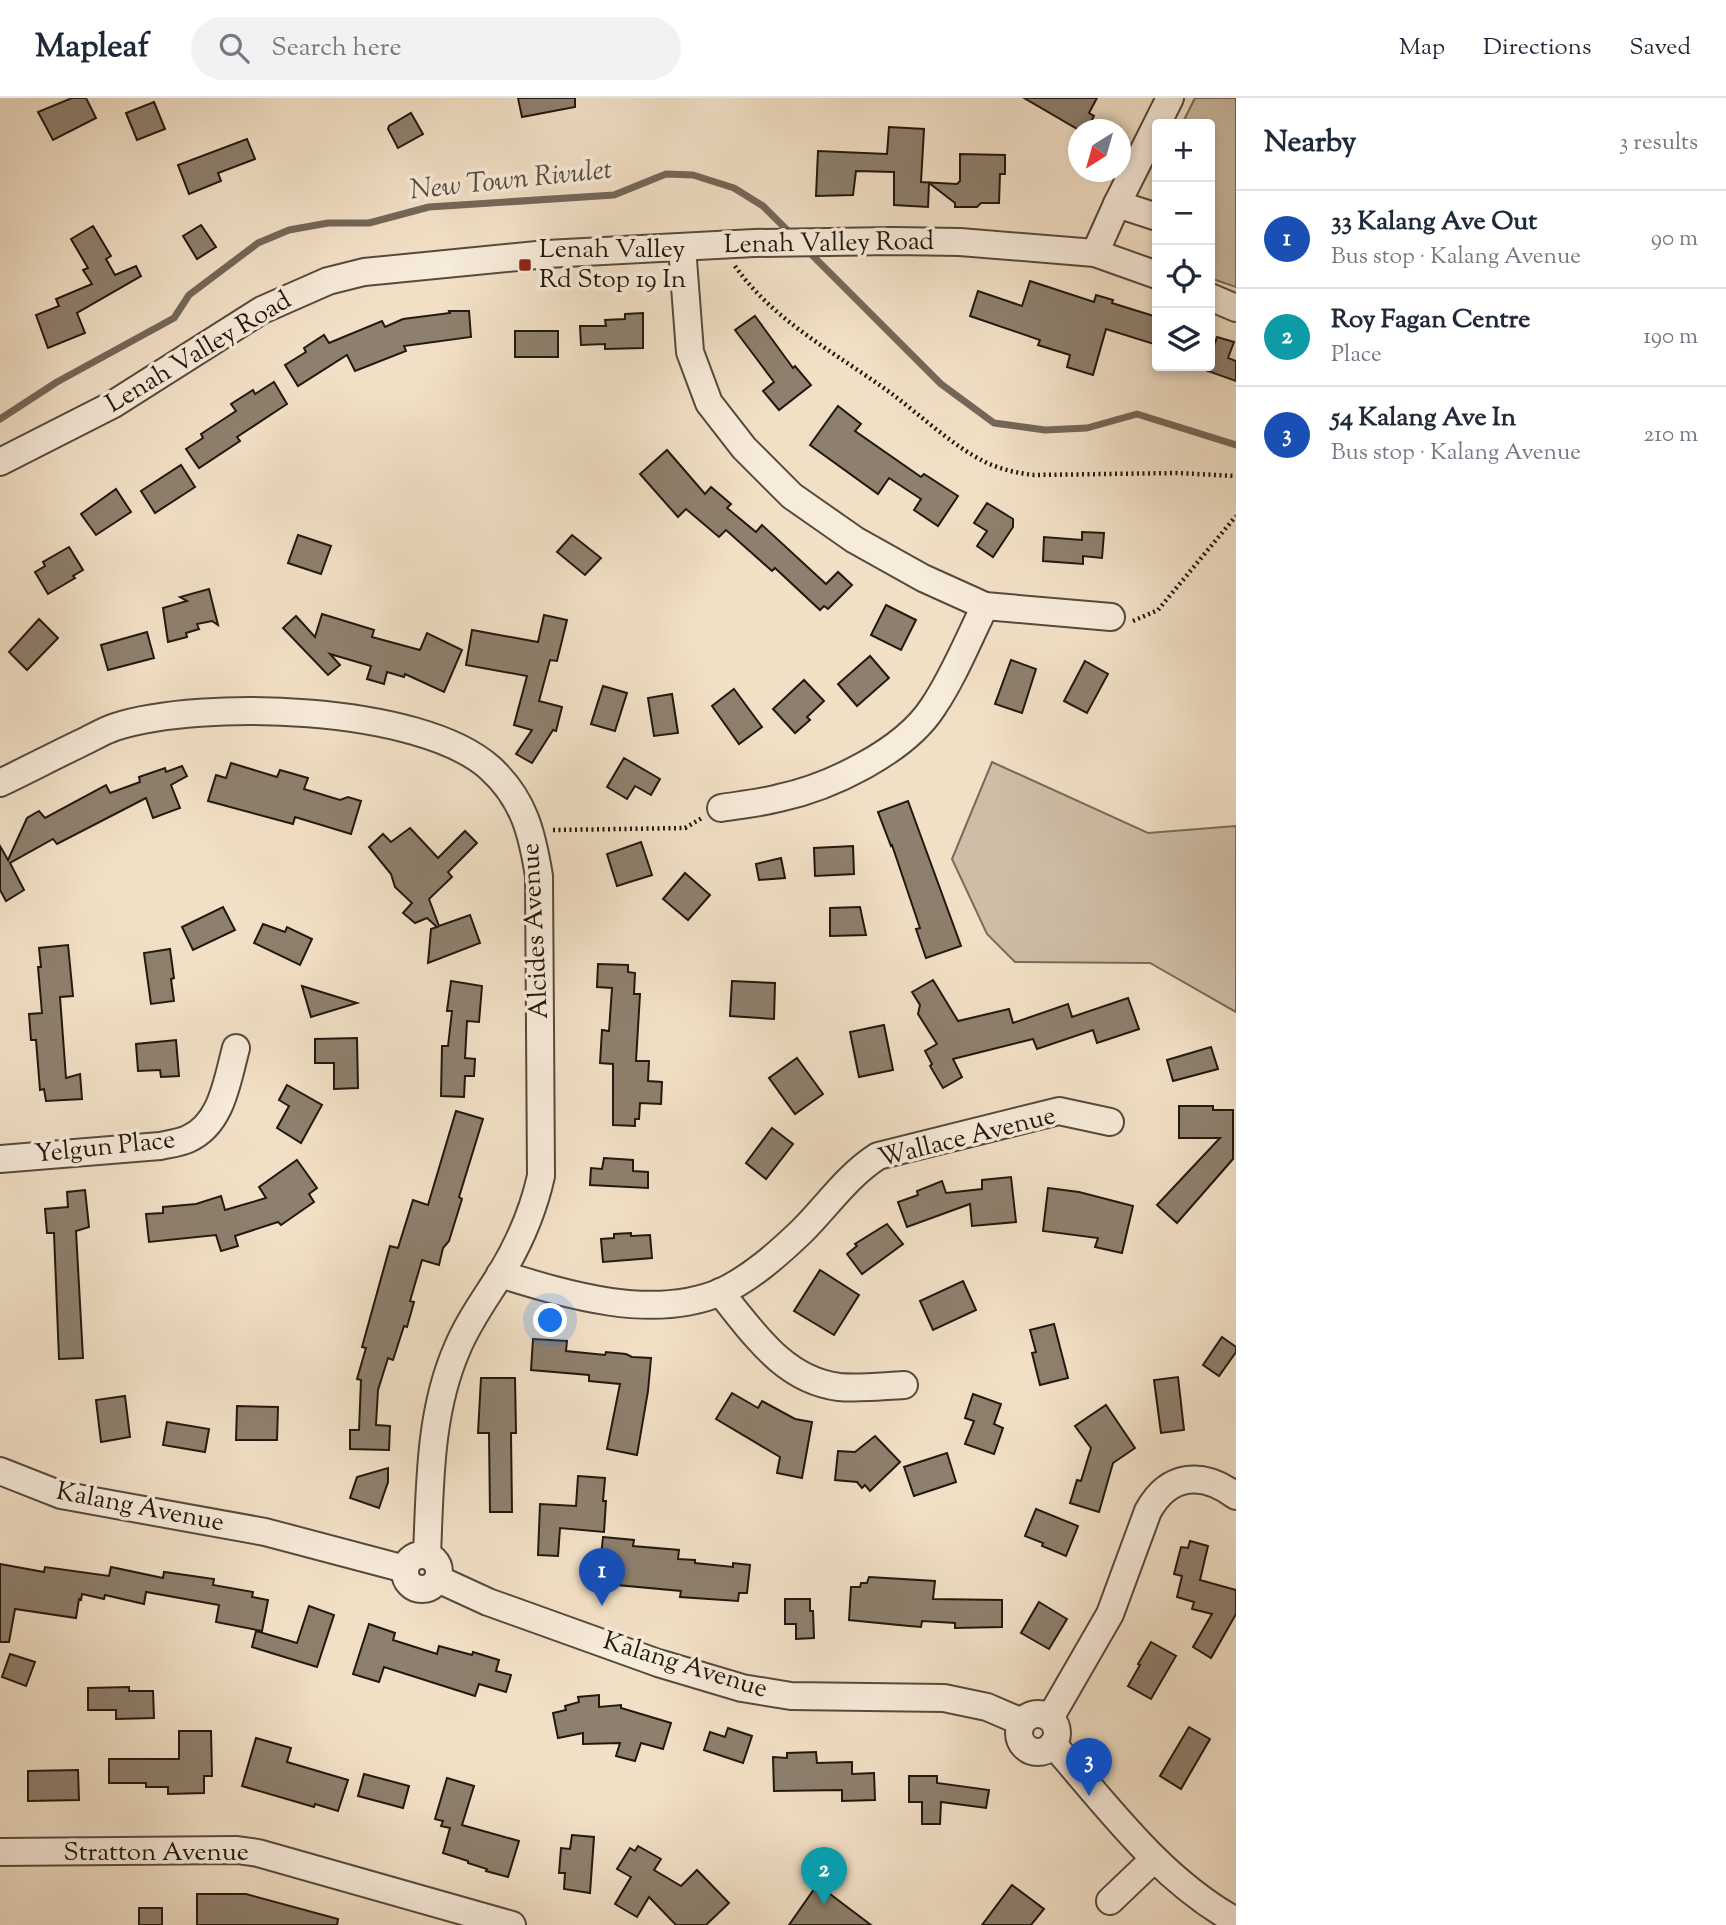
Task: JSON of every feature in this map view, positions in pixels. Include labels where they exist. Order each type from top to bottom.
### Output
[{"type":"street","points":[[1095,253],[1170,98]]},
{"type":"street","points":[[1117,204],[1152,215]]},
{"type":"street","name":"Lenah Valley Road","points":[[0,462],[112,405],[262,310],[328,281],[364,272],[547,254],[754,243],[960,242],[1095,253],[1152,273]]},
{"type":"street","points":[[682,247],[690,352],[709,403],[744,448],[792,496],[855,540],[923,578],[985,606],[1111,617]]},
{"type":"street","points":[[1215,299],[1236,308]]},
{"type":"street","points":[[721,808],[779,798],[808,789],[856,768],[896,745],[914,730],[932,709],[985,606]]},
{"type":"street","name":"Alcides Avenue","points":[[0,783],[114,727],[195,713],[241,712],[328,716],[382,723],[442,740],[467,751],[491,768],[517,799],[531,830],[539,876],[541,1176],[522,1236],[472,1316],[456,1350],[443,1392],[434,1441],[433,1567]]},
{"type":"street","name":"Yelgun Place","points":[[0,1159],[160,1146],[186,1140],[201,1132],[214,1116],[224,1095],[236,1048]]},
{"type":"street","name":"Wallace Avenue","points":[[500,1274],[553,1290],[629,1303],[661,1304],[693,1300],[720,1292],[753,1273],[802,1230],[863,1165],[878,1156],[1059,1111],[1110,1122]]},
{"type":"street","points":[[720,1292],[769,1350],[803,1377],[842,1387],[904,1385]]},
{"type":"street","name":"Kalang Avenue","points":[[0,1471],[61,1494],[265,1532],[405,1569],[406,1580],[414,1588],[425,1589],[435,1584],[433,1567]]},
{"type":"street","points":[[1236,1496],[1213,1482],[1187,1479],[1163,1489],[1154,1499],[1110,1614],[1052,1731],[1154,1858],[1175,1878],[1236,1921]]},
{"type":"street","name":"Kalang Avenue","points":[[433,1567],[488,1601],[658,1662],[742,1688],[791,1696],[944,1698],[987,1707],[1022,1722],[1035,1714],[1052,1731]]},
{"type":"street","name":"Stratton Avenue","points":[[0,1852],[237,1850],[258,1853],[512,1925]]},
{"type":"street","points":[[1110,1901],[1154,1858]]},
{"type":"path","points":[[720,246],[750,287],[785,320],[982,460],[1011,472],[1034,475],[1177,473],[1236,476]]},
{"type":"path","points":[[1111,617],[1136,621],[1158,610],[1236,516]]},
{"type":"path","points":[[531,830],[685,828],[721,808]]},
{"type":"shaded area","points":[[1195,98],[1236,98],[1236,287],[1215,280],[1215,119],[1184,119]]},
{"type":"shaded area","points":[[992,762],[1148,833],[1236,826],[1236,1012],[1150,963],[1015,962],[987,934],[952,859]]},
{"type":"building","points":[[72,98],[86,98],[96,118],[53,140],[38,112]]},
{"type":"building","points":[[518,98],[575,98],[575,107],[522,117]]},
{"type":"building","points":[[1024,98],[1097,98],[1089,113],[1094,116],[1092,119],[1068,119],[1068,124]]},
{"type":"building","points":[[154,102],[165,129],[137,140],[126,113]]},
{"type":"building","points":[[411,113],[423,134],[398,148],[389,126]]},
{"type":"building","points":[[889,127],[924,129],[921,182],[957,184],[960,181],[960,154],[1005,155],[1005,174],[1000,174],[999,203],[955,207],[955,203],[929,183],[928,207],[894,205],[894,172],[856,171],[853,195],[816,196],[818,151],[887,154]]},
{"type":"building","points":[[247,139],[255,159],[218,173],[221,181],[189,194],[178,165]]},
{"type":"building","points":[[201,225],[216,247],[197,259],[183,236]]},
{"type":"building","points":[[93,226],[111,256],[106,259],[115,275],[136,266],[141,276],[77,313],[85,333],[48,348],[36,315],[59,306],[56,299],[92,284],[83,270],[88,268],[71,239]]},
{"type":"building","points":[[1030,281],[1094,302],[1096,295],[1152,315],[1152,343],[1106,329],[1093,375],[1067,367],[1070,355],[1038,345],[1040,340],[970,316],[978,291],[1022,306]]},
{"type":"building","points":[[449,311],[469,311],[471,337],[404,346],[406,351],[355,371],[347,355],[298,386],[285,365],[306,352],[304,348],[324,335],[329,343],[382,321],[385,327],[403,319],[450,313]]},
{"type":"building","points":[[643,313],[643,348],[605,349],[605,344],[581,345],[580,326],[606,326],[605,320],[625,319],[625,314]]},
{"type":"building","points":[[755,316],[793,368],[795,366],[811,385],[779,410],[763,391],[774,382],[735,330]]},
{"type":"building","points":[[515,331],[558,331],[558,357],[515,357]]},
{"type":"building","points":[[1217,337],[1234,342],[1228,358],[1236,361],[1236,381],[1208,371],[1215,371]]},
{"type":"building","points":[[274,382],[287,404],[237,437],[240,441],[199,468],[186,449],[203,438],[201,434],[236,411],[231,404],[253,390],[255,394]]},
{"type":"building","points":[[838,406],[861,424],[855,431],[921,477],[924,474],[958,496],[938,526],[914,510],[921,499],[889,478],[878,494],[810,445]]},
{"type":"building","points":[[667,450],[705,494],[711,487],[731,504],[727,508],[756,532],[762,525],[826,584],[838,572],[852,585],[828,609],[824,606],[820,610],[775,568],[772,571],[726,530],[719,537],[686,509],[678,517],[640,474]]},
{"type":"building","points":[[181,465],[195,487],[155,513],[141,491]]},
{"type":"building","points":[[116,489],[131,512],[96,535],[81,514]]},
{"type":"building","points":[[987,503],[1013,519],[1013,527],[993,557],[977,546],[987,531],[974,523]]},
{"type":"building","points":[[1082,532],[1104,533],[1102,558],[1083,556],[1083,564],[1043,561],[1044,537],[1082,540]]},
{"type":"building","points":[[298,535],[331,546],[321,574],[288,563]]},
{"type":"building","points":[[572,535],[601,558],[585,575],[557,552]]},
{"type":"building","points":[[69,547],[83,570],[48,594],[35,572],[45,566],[43,562]]},
{"type":"building","points":[[209,589],[218,625],[212,621],[197,624],[199,629],[186,633],[187,637],[168,642],[163,608],[187,601],[180,597]]},
{"type":"building","points":[[886,605],[916,620],[901,650],[871,635]]},
{"type":"building","points":[[322,614],[374,630],[372,637],[420,650],[427,633],[462,650],[444,692],[405,674],[404,677],[387,672],[384,684],[367,679],[371,666],[330,654],[340,665],[328,675],[283,628],[296,616],[315,637]]},
{"type":"building","points":[[544,615],[567,620],[557,661],[550,660],[539,701],[562,707],[556,731],[553,730],[532,763],[516,754],[532,730],[514,725],[527,676],[466,665],[472,630],[538,642]]},
{"type":"building","points":[[39,619],[58,638],[27,670],[9,652]]},
{"type":"building","points":[[147,632],[154,658],[108,670],[101,645]]},
{"type":"building","points":[[870,656],[889,678],[857,706],[838,684]]},
{"type":"building","points":[[1011,660],[1036,669],[1022,713],[995,704]]},
{"type":"building","points":[[1085,661],[1108,674],[1087,713],[1064,701]]},
{"type":"building","points":[[804,680],[824,701],[807,717],[810,720],[795,733],[773,709]]},
{"type":"building","points":[[603,686],[627,693],[615,731],[591,724]]},
{"type":"building","points":[[734,689],[762,727],[739,744],[712,706]]},
{"type":"building","points":[[672,694],[678,733],[654,736],[648,698]]},
{"type":"building","points":[[624,758],[660,779],[651,795],[635,786],[627,799],[607,787]]},
{"type":"building","points":[[231,763],[277,777],[280,770],[308,778],[304,789],[340,800],[348,797],[361,801],[351,834],[295,817],[293,824],[208,801],[216,775],[226,778]]},
{"type":"building","points":[[182,766],[187,776],[171,785],[180,808],[153,818],[146,798],[57,844],[53,839],[10,863],[24,890],[6,901],[0,890],[0,846],[8,860],[27,818],[39,811],[45,818],[106,785],[110,793],[140,782],[139,777],[165,768],[166,772]]},
{"type":"building","points":[[908,801],[961,946],[926,958],[916,929],[920,928],[878,812]]},
{"type":"building","points":[[410,828],[438,858],[465,831],[477,843],[448,872],[452,877],[429,899],[439,926],[470,915],[480,943],[428,963],[431,929],[437,927],[427,918],[415,923],[403,913],[412,903],[395,887],[391,874],[369,847],[383,834],[391,842]]},
{"type":"building","points":[[641,842],[652,875],[617,886],[607,854]]},
{"type":"building","points":[[853,846],[854,874],[815,876],[814,848]]},
{"type":"building","points":[[781,858],[785,878],[759,880],[756,864]]},
{"type":"building","points":[[685,873],[710,895],[688,920],[663,899]]},
{"type":"building","points":[[223,907],[235,930],[193,950],[182,927]]},
{"type":"building","points":[[860,907],[866,935],[830,936],[830,908]]},
{"type":"building","points":[[263,924],[285,932],[287,927],[312,939],[300,965],[254,943]]},
{"type":"building","points":[[68,945],[73,996],[60,997],[66,1078],[80,1074],[82,1099],[46,1101],[44,1089],[40,1090],[36,1040],[31,1040],[29,1014],[42,1013],[39,948]]},
{"type":"building","points":[[170,949],[174,1001],[151,1004],[144,953]]},
{"type":"building","points":[[598,964],[628,965],[628,972],[635,973],[634,994],[640,994],[636,1061],[649,1061],[648,1081],[662,1082],[661,1104],[640,1103],[639,1119],[635,1119],[635,1126],[613,1125],[613,1064],[600,1063],[602,1030],[609,1031],[612,988],[597,987]]},
{"type":"building","points":[[933,980],[958,1021],[1009,1009],[1013,1023],[1068,1004],[1072,1017],[1128,998],[1139,1029],[1097,1043],[1093,1030],[1037,1049],[1033,1039],[953,1059],[962,1077],[943,1088],[925,1051],[937,1044],[918,1014],[920,1005],[912,992]]},
{"type":"building","points":[[451,981],[482,986],[479,1022],[467,1021],[465,1058],[475,1059],[474,1076],[465,1076],[464,1097],[441,1096],[442,1046],[448,1046],[452,1011],[447,1011]]},
{"type":"building","points":[[732,981],[775,983],[774,1019],[730,1016]]},
{"type":"building","points":[[302,986],[357,1003],[311,1017]]},
{"type":"building","points":[[884,1025],[893,1070],[859,1077],[850,1032]]},
{"type":"building","points":[[357,1038],[358,1088],[334,1089],[334,1063],[315,1063],[315,1039]]},
{"type":"building","points":[[176,1040],[179,1076],[161,1077],[160,1070],[138,1071],[136,1044]]},
{"type":"building","points":[[1211,1047],[1218,1069],[1173,1081],[1167,1060]]},
{"type":"building","points":[[797,1058],[823,1094],[795,1114],[769,1078]]},
{"type":"building","points":[[287,1085],[322,1105],[301,1143],[277,1128],[289,1106],[279,1100]]},
{"type":"building","points":[[1179,1106],[1213,1106],[1213,1110],[1233,1110],[1233,1159],[1177,1223],[1157,1205],[1220,1138],[1179,1138]]},
{"type":"building","points":[[456,1111],[483,1119],[459,1197],[462,1199],[449,1241],[443,1248],[439,1265],[422,1260],[410,1301],[414,1302],[407,1327],[404,1326],[393,1360],[388,1358],[378,1390],[376,1425],[390,1426],[389,1450],[350,1449],[350,1430],[359,1430],[361,1380],[357,1379],[366,1348],[362,1347],[390,1246],[398,1248],[413,1200],[428,1205]]},
{"type":"building","points":[[772,1128],[793,1144],[766,1179],[746,1163]]},
{"type":"building","points":[[604,1158],[633,1160],[633,1171],[648,1172],[648,1188],[590,1185],[591,1168],[602,1169]]},
{"type":"building","points":[[297,1160],[317,1188],[309,1194],[314,1202],[281,1225],[278,1222],[235,1236],[238,1246],[221,1251],[216,1235],[149,1242],[146,1214],[163,1213],[163,1207],[196,1204],[221,1196],[225,1210],[266,1198],[259,1187]]},
{"type":"building","points":[[1011,1177],[1016,1222],[972,1226],[970,1204],[907,1227],[898,1202],[918,1195],[917,1191],[942,1181],[946,1193],[982,1189],[982,1180]]},
{"type":"building","points":[[1048,1188],[1079,1192],[1133,1206],[1122,1253],[1095,1247],[1098,1238],[1043,1231]]},
{"type":"building","points":[[85,1190],[89,1227],[76,1231],[83,1358],[59,1359],[54,1233],[47,1233],[45,1209],[68,1207],[67,1192]]},
{"type":"building","points":[[887,1224],[903,1244],[862,1274],[847,1254],[857,1246],[855,1244]]},
{"type":"building","points":[[631,1233],[631,1236],[650,1235],[652,1258],[603,1262],[601,1239],[614,1238],[614,1234]]},
{"type":"building","points":[[820,1270],[859,1295],[834,1335],[794,1311]]},
{"type":"building","points":[[963,1281],[976,1310],[933,1330],[920,1301]]},
{"type":"building","points":[[1054,1324],[1068,1378],[1040,1385],[1032,1353],[1036,1352],[1030,1330]]},
{"type":"building","points":[[1222,1337],[1236,1347],[1236,1352],[1219,1376],[1203,1365]]},
{"type":"building","points":[[533,1339],[567,1341],[566,1351],[605,1355],[606,1352],[651,1358],[637,1455],[607,1449],[620,1384],[589,1381],[589,1375],[531,1370]]},
{"type":"building","points":[[1178,1377],[1184,1430],[1161,1433],[1154,1380]]},
{"type":"building","points":[[481,1378],[515,1378],[516,1433],[511,1433],[512,1512],[490,1512],[489,1433],[478,1433]]},
{"type":"building","points":[[732,1393],[758,1408],[762,1401],[795,1419],[812,1422],[802,1478],[777,1473],[780,1457],[716,1419]]},
{"type":"building","points":[[973,1394],[1001,1404],[994,1424],[1003,1428],[994,1454],[965,1444],[974,1421],[965,1418]]},
{"type":"building","points":[[125,1396],[130,1437],[101,1442],[96,1400]]},
{"type":"building","points":[[1106,1405],[1135,1448],[1113,1463],[1099,1512],[1070,1503],[1077,1480],[1081,1481],[1091,1448],[1075,1426]]},
{"type":"building","points":[[237,1406],[278,1407],[277,1440],[236,1440]]},
{"type":"building","points":[[167,1422],[209,1429],[205,1452],[163,1445]]},
{"type":"building","points":[[875,1436],[900,1462],[870,1491],[857,1482],[835,1480],[838,1451],[855,1452]]},
{"type":"building","points":[[947,1453],[956,1482],[914,1496],[904,1467]]},
{"type":"building","points":[[388,1468],[388,1482],[379,1508],[350,1498],[357,1477]]},
{"type":"building","points":[[578,1476],[605,1478],[604,1532],[560,1528],[558,1556],[538,1555],[540,1504],[576,1506]]},
{"type":"building","points":[[1036,1509],[1078,1526],[1066,1556],[1025,1536]]},
{"type":"building","points":[[603,1537],[634,1540],[633,1546],[679,1550],[678,1559],[695,1560],[695,1563],[733,1567],[733,1563],[750,1565],[747,1593],[739,1593],[738,1601],[680,1597],[681,1591],[617,1585],[617,1582],[603,1581],[604,1568],[600,1567]]},
{"type":"building","points":[[1190,1541],[1208,1546],[1200,1580],[1236,1590],[1236,1614],[1211,1658],[1193,1647],[1212,1614],[1192,1609],[1194,1602],[1177,1597],[1182,1576],[1174,1574],[1181,1547],[1188,1548]]},
{"type":"building","points":[[0,1564],[44,1572],[45,1567],[109,1576],[111,1567],[163,1578],[164,1572],[214,1579],[213,1585],[253,1592],[252,1597],[268,1600],[262,1631],[216,1622],[219,1605],[146,1592],[144,1604],[105,1595],[104,1599],[82,1594],[76,1618],[15,1609],[9,1642],[0,1642]]},
{"type":"building","points":[[869,1577],[935,1581],[933,1599],[1002,1600],[1002,1627],[955,1628],[955,1623],[922,1621],[921,1627],[849,1620],[851,1587],[860,1587],[861,1583],[867,1583]]},
{"type":"building","points":[[785,1599],[810,1599],[814,1638],[796,1639],[796,1624],[785,1624]]},
{"type":"building","points":[[1039,1602],[1067,1619],[1049,1649],[1021,1633]]},
{"type":"building","points":[[309,1606],[334,1615],[317,1667],[252,1647],[256,1631],[297,1643]]},
{"type":"building","points":[[369,1624],[395,1633],[393,1640],[437,1654],[439,1646],[499,1660],[496,1671],[511,1675],[506,1692],[479,1684],[475,1696],[384,1667],[379,1682],[353,1674]]},
{"type":"building","points":[[1151,1642],[1176,1656],[1151,1699],[1128,1686]]},
{"type":"building","points":[[10,1654],[35,1662],[26,1686],[2,1677]]},
{"type":"building","points":[[129,1687],[129,1691],[153,1691],[154,1718],[116,1719],[116,1710],[88,1710],[88,1688]]},
{"type":"building","points":[[599,1695],[599,1707],[621,1705],[621,1708],[671,1723],[663,1749],[641,1743],[635,1761],[616,1756],[620,1743],[583,1744],[583,1733],[558,1738],[553,1713],[566,1710],[565,1706],[579,1702],[578,1697]]},
{"type":"building","points":[[1189,1727],[1210,1739],[1181,1789],[1160,1776]]},
{"type":"building","points":[[728,1728],[752,1736],[743,1763],[704,1750],[710,1732],[725,1737]]},
{"type":"building","points":[[179,1731],[211,1731],[212,1776],[204,1776],[204,1793],[168,1794],[168,1787],[146,1787],[146,1783],[109,1783],[109,1759],[179,1759]]},
{"type":"building","points":[[256,1738],[291,1748],[287,1762],[348,1780],[338,1811],[315,1804],[314,1807],[242,1786]]},
{"type":"building","points":[[816,1752],[817,1763],[852,1762],[852,1774],[874,1773],[875,1800],[842,1801],[842,1790],[774,1791],[773,1757],[787,1758],[787,1753]]},
{"type":"building","points":[[78,1770],[79,1800],[28,1801],[28,1771]]},
{"type":"building","points":[[364,1774],[409,1786],[403,1808],[358,1796]]},
{"type":"building","points":[[909,1776],[937,1776],[937,1783],[989,1790],[986,1808],[941,1802],[940,1824],[922,1824],[922,1802],[909,1802]]},
{"type":"building","points":[[447,1778],[474,1786],[462,1825],[519,1841],[508,1877],[443,1853],[450,1828],[441,1826],[443,1821],[435,1819]]},
{"type":"building","points":[[572,1835],[594,1837],[590,1893],[564,1889],[565,1873],[559,1873],[561,1848],[570,1849]]},
{"type":"building","points":[[638,1846],[661,1859],[654,1870],[681,1886],[697,1870],[729,1903],[706,1925],[676,1925],[649,1897],[637,1917],[615,1904],[631,1877],[617,1869],[630,1848],[635,1851]]},
{"type":"building","points":[[817,1885],[830,1894],[871,1925],[789,1925]]},
{"type":"building","points":[[1012,1885],[1044,1909],[1031,1925],[982,1925]]},
{"type":"building","points":[[197,1894],[246,1894],[338,1919],[337,1925],[197,1925]]},
{"type":"building","points":[[139,1908],[162,1908],[162,1925],[139,1925]]},
{"type":"waterway","name":"New Town Rivulet","points":[[0,419],[57,382],[174,318],[189,295],[258,243],[289,230],[328,223],[369,223],[429,207],[614,195],[666,174],[693,175],[734,188],[763,206],[792,235]]},
{"type":"waterway","name":"New Town Rivulet","points":[[808,251],[941,384],[994,423],[1045,430],[1087,428],[1137,414],[1236,445]]},
{"type":"place","name":"Lenah Valley Rd Stop 19 In","points":[[525,265]]},
{"type":"place","name":"33 Kalang Ave Out","points":[[602,1606]]},
{"type":"place","name":"54 Kalang Ave In","points":[[1089,1796]]},
{"type":"place","name":"Roy Fagan Centre","points":[[824,1905]]}]
